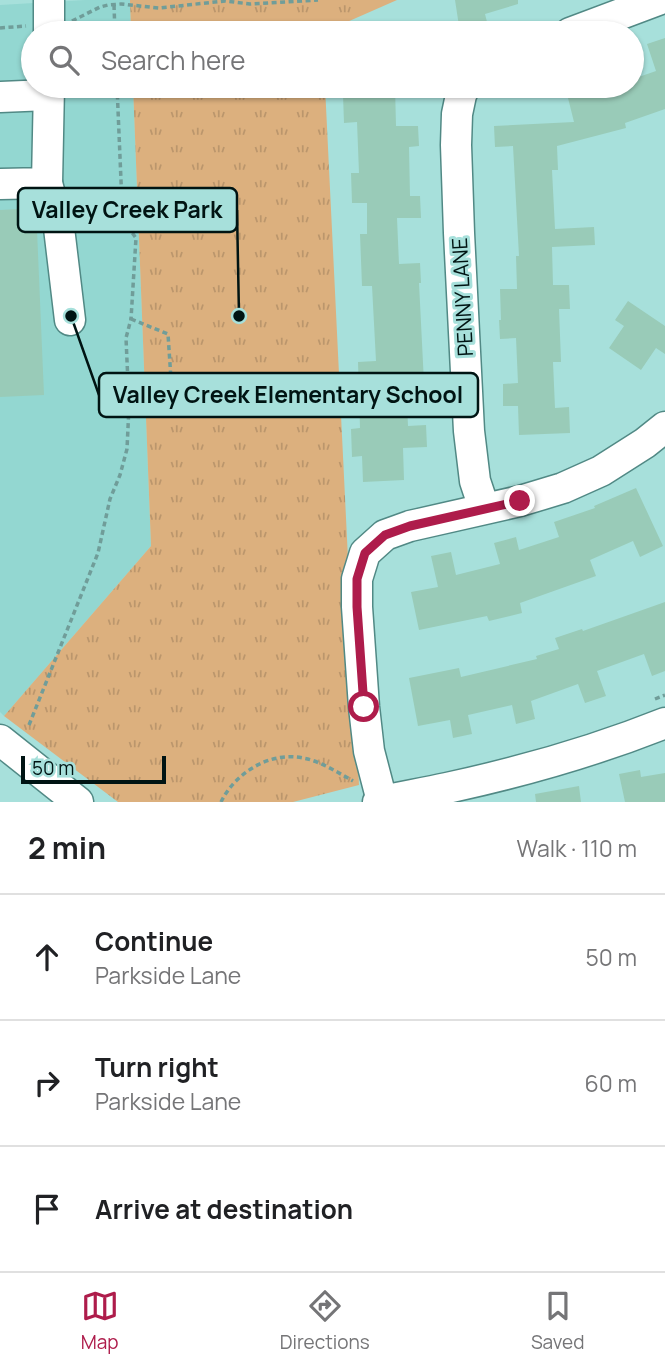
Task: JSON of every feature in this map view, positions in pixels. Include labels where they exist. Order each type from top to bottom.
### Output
[{"type":"street","points":[[602,21],[658,0]]},
{"type":"street","points":[[0,97],[21,94]]},
{"type":"street","points":[[48,98],[47,183],[59,228],[70,320]]},
{"type":"street","name":"PENNY LANE","points":[[460,98],[456,145],[469,431],[475,481],[484,508]]},
{"type":"street","points":[[0,184],[47,183]]},
{"type":"street","points":[[660,711],[633,736],[579,753],[448,788],[379,794],[365,718],[357,579],[365,553],[385,535],[410,526],[520,501],[563,488],[601,471],[665,427]]},
{"type":"street","points":[[0,740],[78,802]]},
{"type":"path","points":[[49,19],[75,20],[100,6],[114,5],[159,8],[225,1],[250,4],[318,0]]},
{"type":"path","points":[[114,5],[115,21]]},
{"type":"path","points":[[0,27],[21,24]]},
{"type":"path","points":[[29,724],[98,553],[110,499],[127,449],[129,406],[126,338],[131,319],[136,238],[131,231],[123,228],[118,98]]},
{"type":"path","points":[[129,406],[171,379],[168,334],[131,319]]},
{"type":"path","points":[[660,711],[665,695]]},
{"type":"path","points":[[221,802],[240,776],[257,765],[276,758],[293,756],[327,767],[379,794]]},
{"type":"shaded area","points":[[130,0],[131,21],[21,21],[21,98],[133,98],[151,546],[4,716],[0,712],[0,5]]},
{"type":"green space","points":[[130,0],[397,0],[349,21],[131,21]]},
{"type":"green space","points":[[133,98],[326,98],[359,785],[293,802],[118,802],[4,716],[151,546]]},
{"type":"building","points":[[455,0],[518,0],[518,4],[485,14],[487,21],[458,21]]},
{"type":"building","points":[[665,38],[665,109],[625,123],[626,128],[557,146],[558,170],[552,170],[555,229],[594,227],[595,245],[552,247],[553,285],[569,285],[570,309],[559,309],[561,362],[553,362],[555,408],[569,407],[570,433],[519,435],[518,406],[503,406],[503,384],[518,383],[516,338],[500,339],[499,320],[500,289],[517,289],[516,256],[519,256],[513,146],[495,147],[494,126],[574,122],[568,98],[644,98],[644,75],[656,71],[647,44]]},
{"type":"building","points":[[343,98],[395,98],[396,126],[418,126],[419,146],[409,147],[410,196],[420,196],[421,218],[397,218],[399,264],[420,263],[424,383],[406,383],[408,426],[426,425],[427,447],[403,448],[404,480],[363,482],[362,456],[352,457],[351,429],[360,428],[358,362],[376,361],[372,286],[362,286],[360,234],[367,234],[367,203],[352,203],[351,173],[359,173],[357,122],[344,123]]},
{"type":"building","points":[[19,209],[20,230],[37,230],[44,395],[0,397],[0,210]]},
{"type":"building","points":[[628,301],[665,326],[665,354],[656,348],[641,370],[609,348],[624,326],[615,320]]},
{"type":"building","points":[[636,488],[663,546],[640,557],[633,541],[590,560],[596,576],[520,603],[522,613],[489,621],[487,616],[419,630],[411,592],[438,587],[431,556],[451,552],[456,575],[500,564],[494,543],[516,537],[519,550],[559,537],[554,522],[595,508],[594,506]]},
{"type":"building","points":[[665,602],[665,671],[652,676],[644,654],[597,671],[606,696],[585,703],[578,684],[531,701],[535,719],[516,724],[512,705],[468,715],[472,734],[453,738],[450,720],[418,726],[409,678],[459,668],[461,677],[537,659],[536,656],[559,649],[555,638]]},
{"type":"building","points":[[640,770],[641,777],[665,773],[665,802],[625,802],[619,774]]},
{"type":"building","points":[[579,786],[581,802],[536,802],[535,794]]},
{"type":"place","name":"Valley Creek Elementary School","points":[[71,316]]},
{"type":"place","name":"Valley Creek Park","points":[[239,316]]},
{"type":"route","points":[[364,707],[357,579],[365,553],[385,535],[410,526],[520,501]]}]
